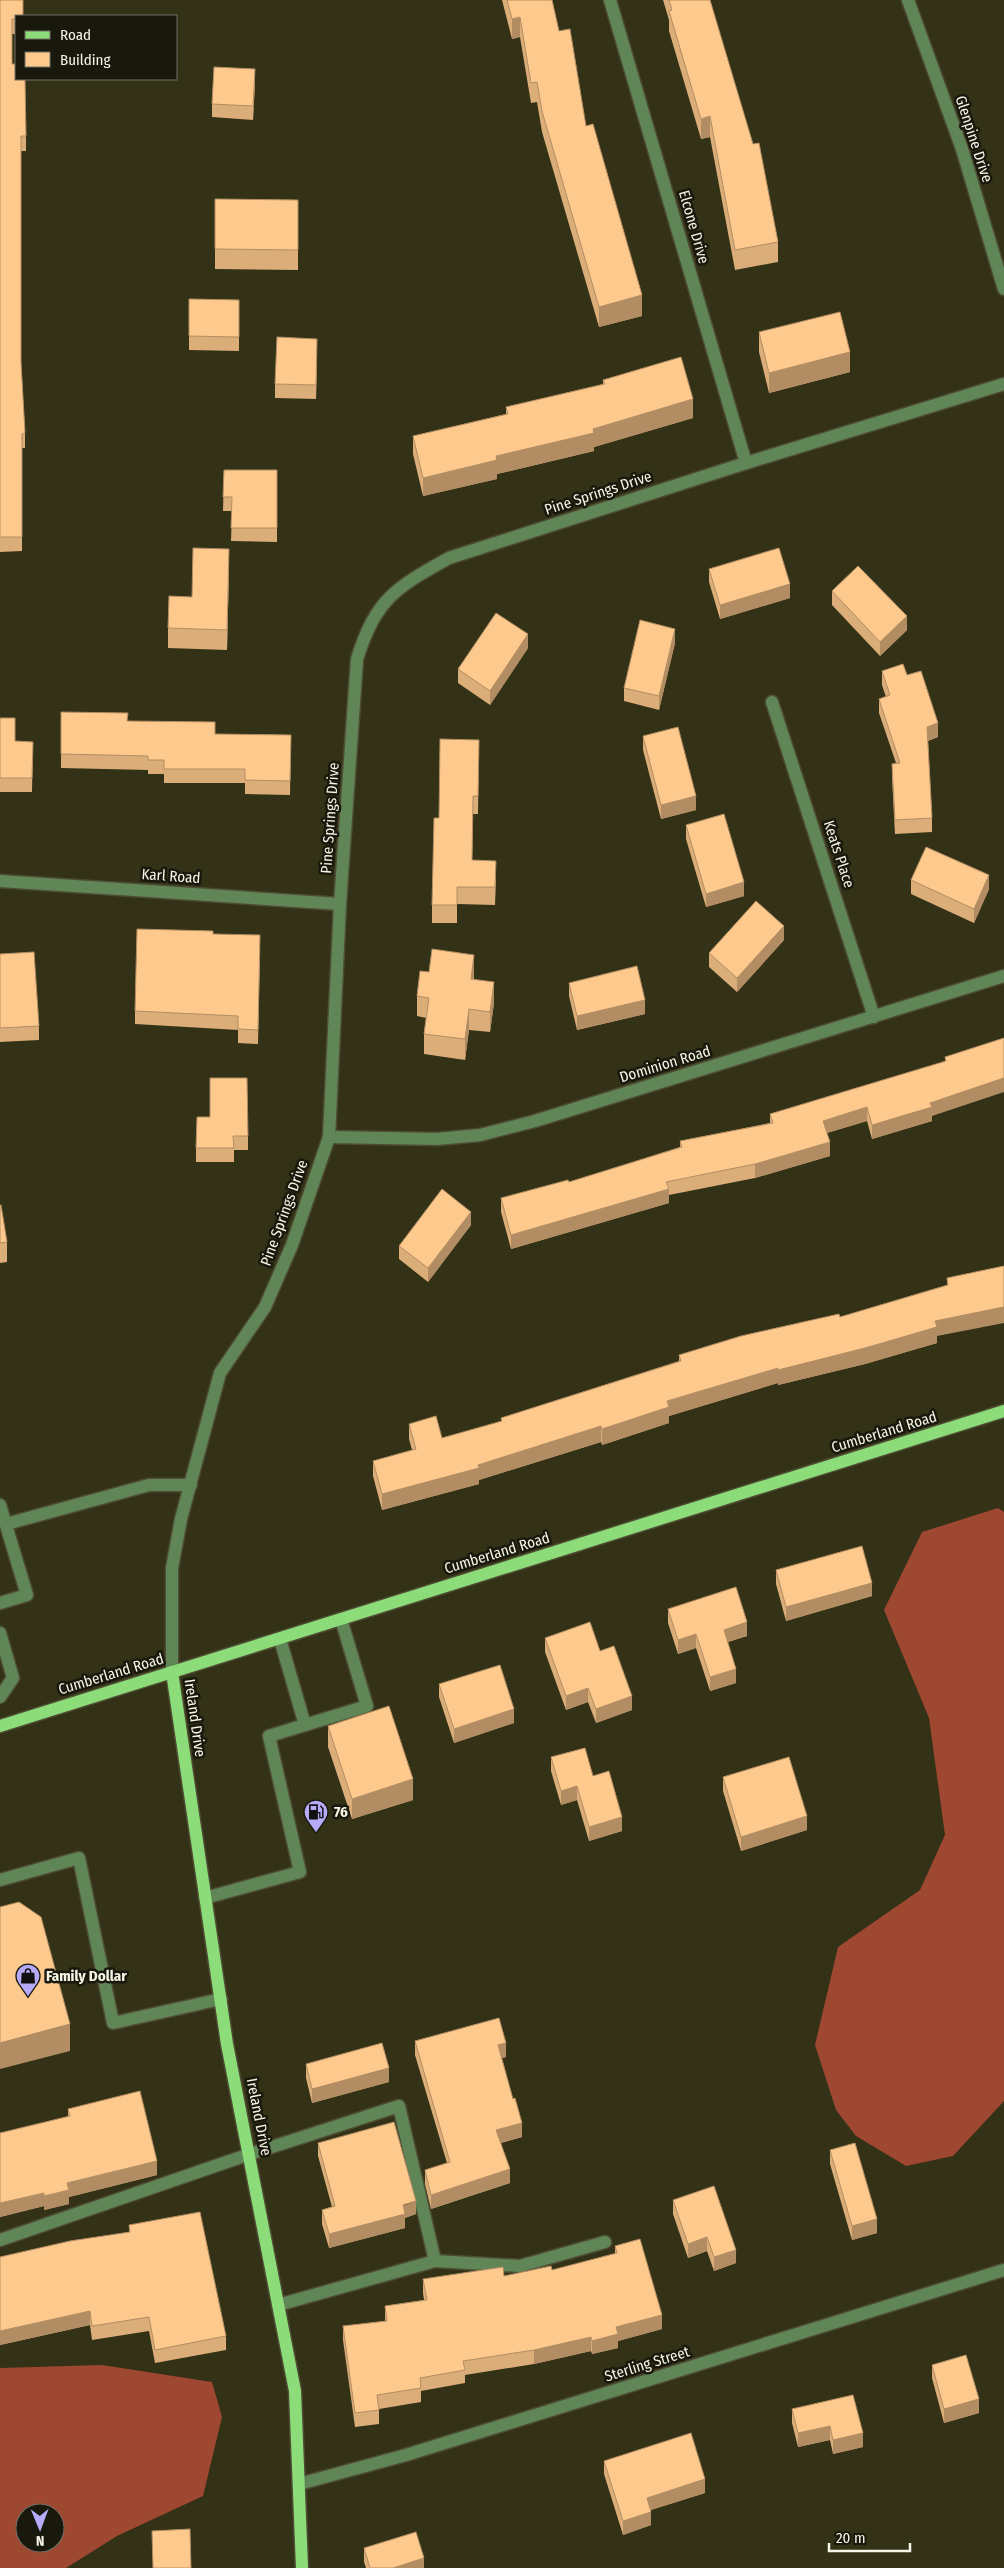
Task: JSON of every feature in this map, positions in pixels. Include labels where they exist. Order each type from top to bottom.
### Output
[{"type":"main road","name":"Cumberland Road","points":[[1,1723],[172,1672],[1004,1411]]},
{"type":"main road","name":"Ireland Drive","points":[[172,1672],[221,1999],[295,2391],[302,2568]]},
{"type":"street","name":"Elcone Drive","points":[[610,0],[746,462]]},
{"type":"street","name":"Glenpine Drive","points":[[908,0],[962,149],[1004,289]]},
{"type":"street","name":"Pine Springs Drive","points":[[172,1672],[172,1568],[181,1519],[220,1373],[265,1307],[292,1245],[329,1137],[340,904],[357,659],[366,630],[383,604],[406,582],[449,558],[746,462],[1004,384]]},
{"type":"street","name":"Keats Place","points":[[772,702],[874,1016]]},
{"type":"street","name":"Karl Road","points":[[0,881],[340,904]]},
{"type":"street","name":"Dominion Road","points":[[329,1137],[437,1139],[480,1135],[535,1121],[1004,976]]},
{"type":"street","points":[[6,1524],[149,1485],[191,1485]]},
{"type":"street","points":[[0,1505],[27,1595],[0,1603]]},
{"type":"street","points":[[206,1898],[300,1872],[269,1736],[367,1706],[341,1619]]},
{"type":"street","points":[[0,1633],[13,1678],[0,1697]]},
{"type":"street","points":[[280,1638],[305,1725]]},
{"type":"street","points":[[0,1880],[79,1858],[113,2023],[221,1999]]},
{"type":"street","points":[[0,2240],[250,2154],[399,2106],[435,2261]]},
{"type":"street","points":[[278,2306],[435,2261],[520,2266],[605,2242]]},
{"type":"street","name":"Sterling Street","points":[[299,2484],[406,2455],[1004,2270]]},
{"type":"shaded area","points":[[998,1508],[1004,1512],[1004,2101],[953,2156],[906,2166],[856,2136],[836,2110],[815,2045],[838,1947],[920,1890],[945,1835],[929,1718],[884,1610],[922,1532]]},
{"type":"shaded area","points":[[102,2365],[212,2382],[222,2417],[203,2496],[117,2536],[66,2568],[0,2568],[0,2368]]},
{"type":"building","points":[[0,0],[23,0],[23,15],[15,15],[15,19],[12,19],[12,64],[15,64],[15,80],[25,80],[26,136],[21,136],[21,362],[25,433],[22,434],[22,537],[0,537]]},
{"type":"building","points":[[507,0],[552,0],[559,31],[570,29],[586,126],[593,124],[642,295],[599,307],[542,111],[537,82],[531,83],[520,17],[512,19]]},
{"type":"building","points":[[669,0],[710,0],[753,144],[759,143],[778,242],[735,250],[710,116],[701,119],[669,11],[672,10]]},
{"type":"building","points":[[214,67],[255,69],[253,106],[212,104]]},
{"type":"building","points":[[215,199],[298,200],[298,250],[215,249]]},
{"type":"building","points":[[189,299],[239,300],[239,337],[189,336]]},
{"type":"building","points":[[840,312],[850,352],[769,373],[759,332]]},
{"type":"building","points":[[277,337],[317,339],[316,385],[275,384]]},
{"type":"building","points":[[681,357],[693,399],[593,429],[594,433],[496,456],[497,460],[423,478],[413,436],[508,414],[506,407],[605,384],[603,380]]},
{"type":"building","points":[[224,470],[277,470],[277,528],[231,528],[232,497],[223,497]]},
{"type":"building","points":[[193,548],[229,549],[227,630],[168,628],[169,596],[192,597]]},
{"type":"building","points":[[779,548],[790,584],[720,605],[709,569]]},
{"type":"building","points":[[858,566],[907,616],[880,642],[832,591]]},
{"type":"building","points":[[496,613],[528,634],[490,691],[458,669]]},
{"type":"building","points":[[640,620],[675,629],[659,696],[624,688]]},
{"type":"building","points":[[903,664],[907,675],[921,671],[938,723],[927,727],[932,818],[895,820],[892,764],[900,763],[879,699],[890,695],[882,671]]},
{"type":"building","points":[[61,712],[128,713],[127,721],[215,722],[215,734],[291,735],[290,781],[245,780],[245,769],[164,769],[164,760],[148,760],[148,756],[61,754]]},
{"type":"building","points":[[0,718],[15,718],[15,741],[33,742],[32,778],[0,778]]},
{"type":"building","points":[[678,727],[696,796],[661,805],[643,736]]},
{"type":"building","points":[[440,739],[479,740],[478,796],[473,796],[472,860],[496,861],[495,887],[457,887],[457,905],[432,905],[434,818],[439,818]]},
{"type":"building","points":[[724,814],[744,882],[706,894],[686,825]]},
{"type":"building","points":[[926,847],[989,875],[974,909],[911,880]]},
{"type":"building","points":[[756,901],[784,926],[737,978],[709,953]]},
{"type":"building","points":[[137,929],[213,931],[213,934],[260,935],[258,1030],[238,1029],[238,1016],[135,1011]]},
{"type":"building","points":[[432,949],[474,955],[471,979],[494,982],[490,1012],[469,1009],[465,1039],[424,1034],[429,998],[417,996],[420,971],[429,972]]},
{"type":"building","points":[[34,952],[39,1026],[0,1028],[0,954]]},
{"type":"building","points":[[637,966],[645,1000],[577,1016],[569,983]]},
{"type":"building","points":[[1004,1038],[1004,1078],[930,1103],[932,1107],[872,1125],[867,1107],[823,1121],[830,1142],[755,1164],[666,1182],[669,1189],[511,1235],[501,1198],[568,1180],[569,1182],[682,1147],[680,1141],[773,1123],[770,1114],[946,1061],[945,1057]]},
{"type":"building","points":[[210,1078],[247,1078],[248,1136],[233,1136],[234,1148],[196,1148],[197,1117],[210,1117]]},
{"type":"building","points":[[442,1189],[471,1212],[428,1268],[399,1246]]},
{"type":"building","points":[[0,1205],[7,1242],[0,1243]]},
{"type":"building","points":[[1004,1266],[1004,1307],[935,1321],[937,1327],[865,1348],[778,1370],[778,1368],[667,1401],[669,1407],[602,1429],[601,1426],[478,1465],[479,1468],[382,1494],[373,1461],[416,1449],[409,1424],[436,1416],[442,1438],[502,1421],[501,1418],[681,1361],[679,1355],[741,1336],[839,1314],[840,1317],[948,1285],[947,1278]]},
{"type":"building","points":[[862,1546],[872,1583],[786,1607],[776,1570]]},
{"type":"building","points":[[736,1587],[747,1622],[724,1630],[736,1669],[710,1677],[696,1634],[678,1640],[668,1609]]},
{"type":"building","points":[[590,1622],[600,1651],[614,1646],[632,1696],[596,1709],[588,1688],[566,1696],[545,1638]]},
{"type":"building","points":[[500,1665],[514,1709],[454,1729],[439,1684]]},
{"type":"building","points":[[389,1706],[413,1779],[352,1799],[328,1726]]},
{"type":"building","points":[[585,1748],[593,1776],[609,1771],[622,1817],[589,1827],[577,1786],[561,1791],[551,1757]]},
{"type":"building","points":[[789,1757],[807,1816],[741,1837],[723,1777]]},
{"type":"building","name":"Family Dollar","points":[[19,1902],[41,1917],[70,2024],[0,2043],[0,1907]]},
{"type":"building","points":[[499,2018],[506,2043],[498,2045],[513,2099],[515,2098],[522,2123],[496,2130],[510,2169],[431,2195],[425,2170],[450,2162],[415,2041]]},
{"type":"building","points":[[382,2043],[389,2068],[312,2089],[306,2064]]},
{"type":"building","points":[[140,2091],[157,2161],[67,2183],[69,2190],[44,2196],[44,2193],[0,2203],[0,2133],[70,2116],[68,2109]]},
{"type":"building","points":[[394,2122],[416,2201],[403,2205],[405,2214],[329,2234],[322,2210],[335,2206],[318,2143]]},
{"type":"building","points":[[855,2143],[877,2219],[852,2226],[830,2150]]},
{"type":"building","points":[[714,2186],[736,2250],[714,2257],[707,2237],[688,2244],[673,2200]]},
{"type":"building","points":[[200,2212],[226,2336],[155,2350],[149,2317],[92,2326],[90,2311],[0,2331],[0,2257],[70,2241],[130,2232],[129,2225]]},
{"type":"building","points":[[640,2239],[662,2315],[616,2327],[618,2334],[592,2341],[591,2337],[534,2350],[463,2361],[465,2370],[420,2378],[421,2388],[377,2395],[379,2410],[355,2413],[343,2326],[387,2321],[385,2306],[427,2300],[423,2279],[503,2267],[504,2276],[551,2266],[552,2270],[617,2253],[615,2246]]},
{"type":"building","points":[[966,2355],[979,2399],[944,2409],[932,2365]]},
{"type":"building","points":[[853,2395],[863,2433],[833,2440],[830,2426],[798,2433],[792,2409]]},
{"type":"building","points":[[691,2433],[705,2479],[647,2498],[651,2512],[623,2521],[604,2461]]},
{"type":"building","points":[[190,2529],[191,2568],[153,2568],[152,2531]]},
{"type":"building","points":[[416,2532],[424,2558],[393,2568],[370,2568],[364,2548]]},
{"type":"place","name":"76","points":[[316,1833]]},
{"type":"place","name":"Family Dollar","points":[[28,1997]]}]
